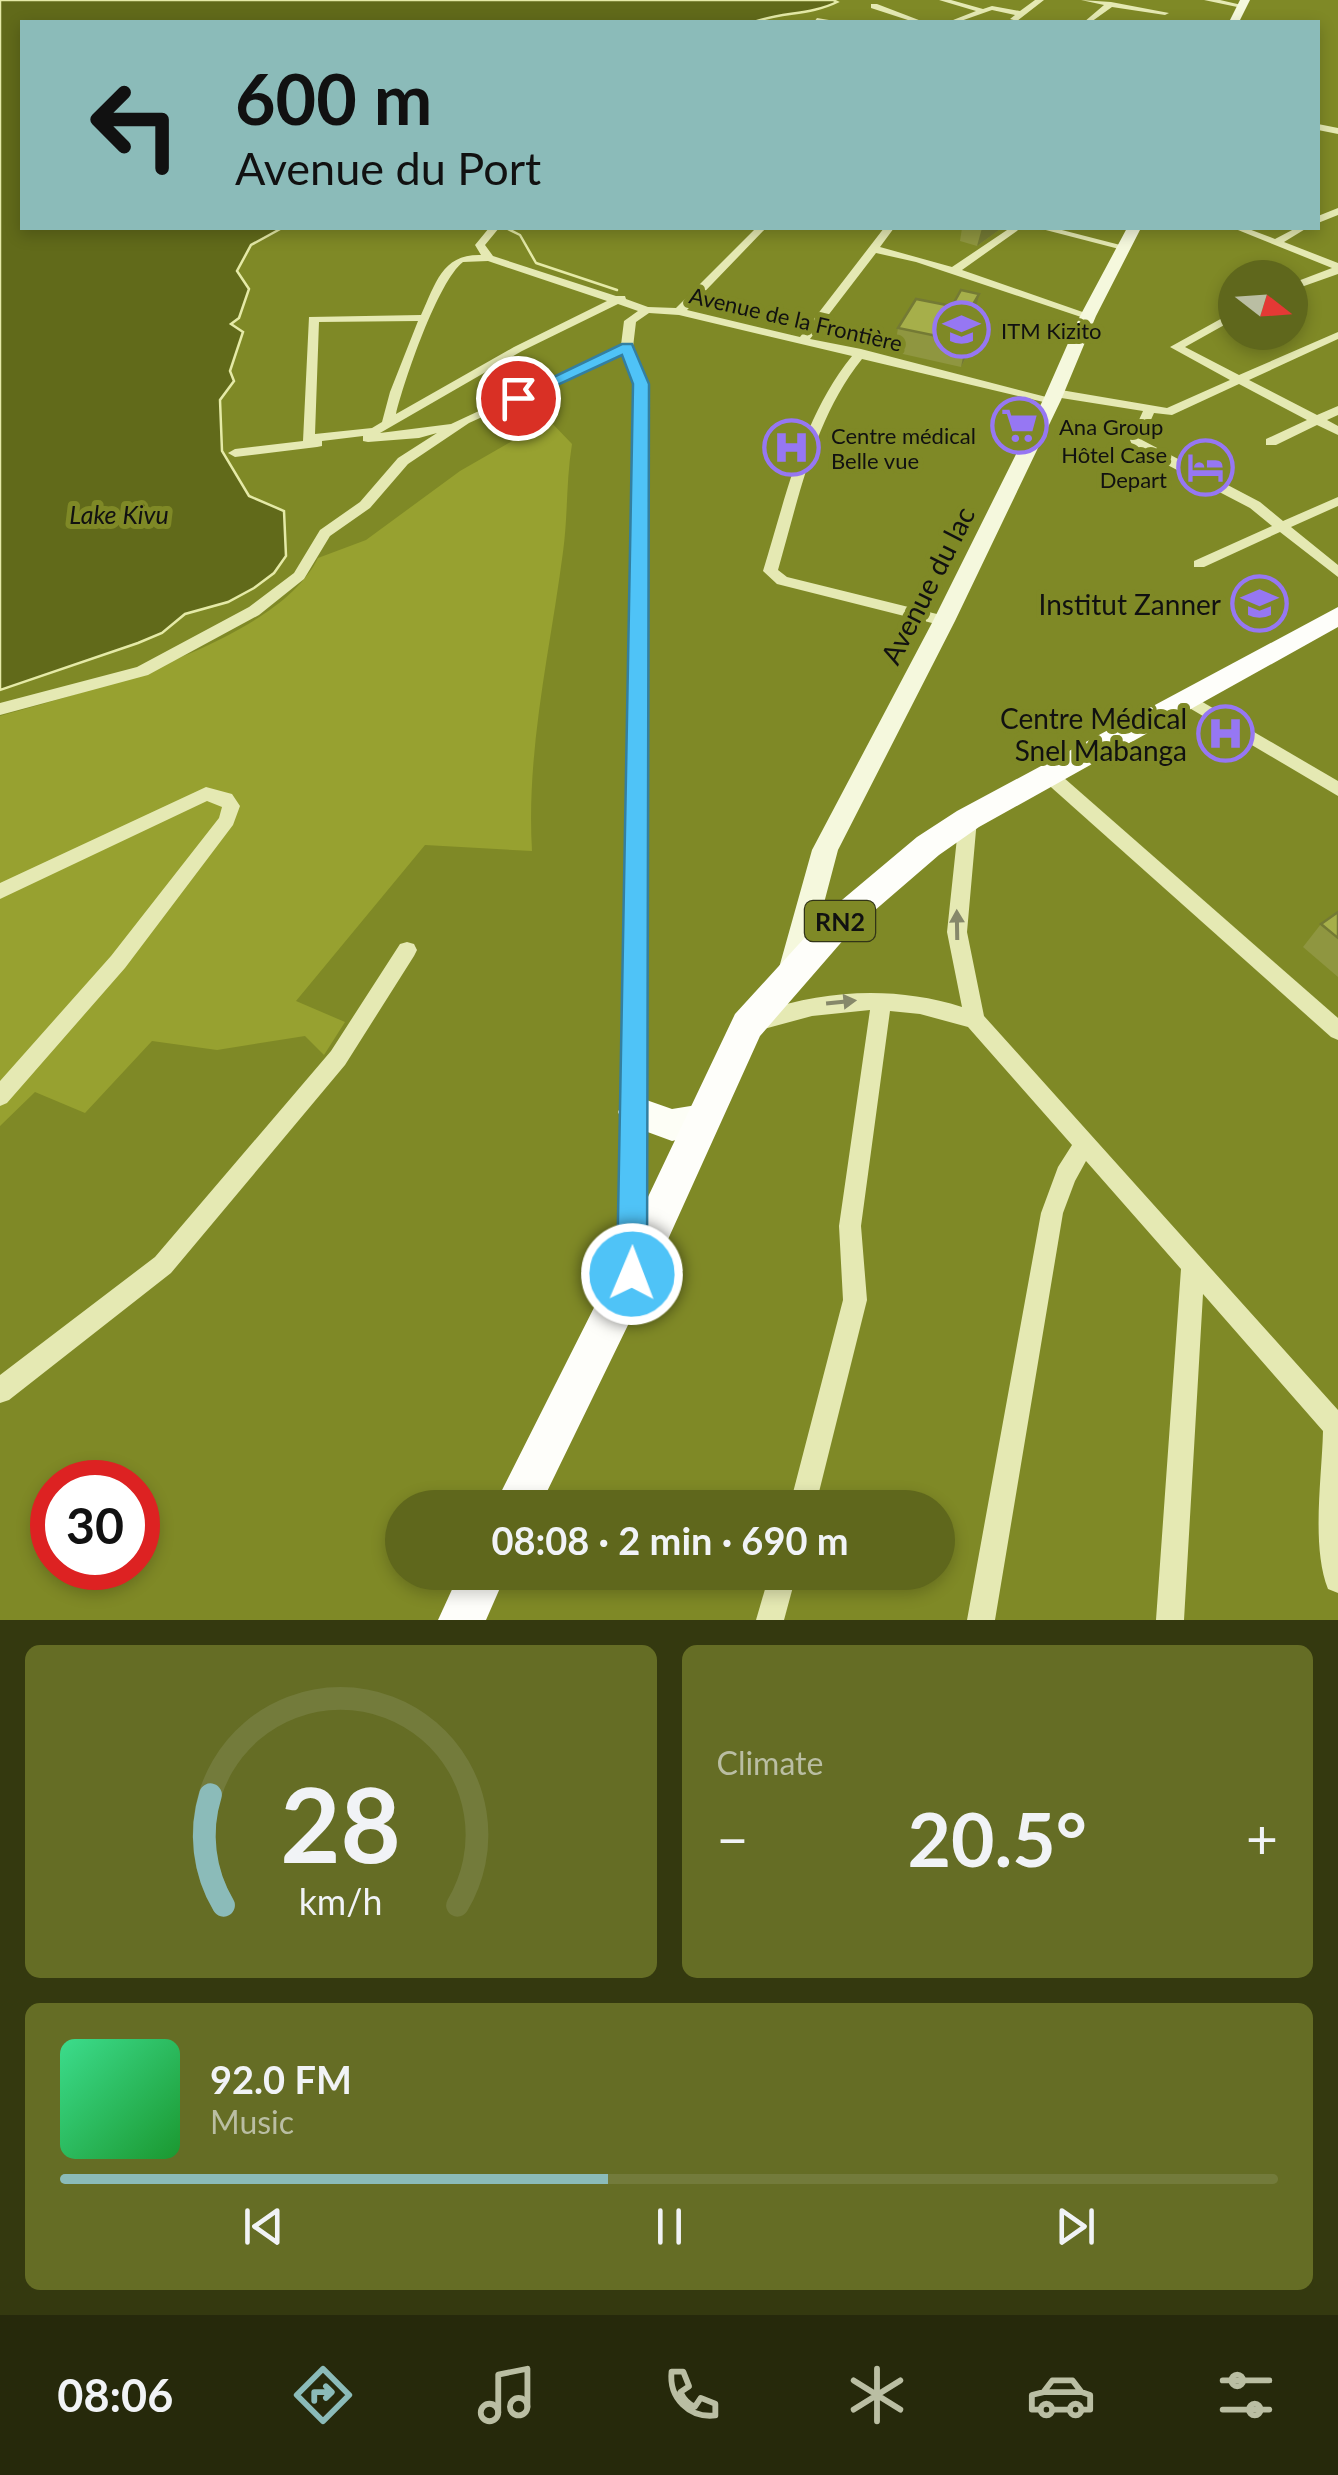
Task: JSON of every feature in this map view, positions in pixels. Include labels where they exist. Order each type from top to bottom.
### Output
[{"type":"highway","name":"RN2","points":[[524,1490],[632,1274],[747,1025],[841,920],[968,819],[1338,616]]},
{"type":"highway","points":[[462,1620],[476,1590]]},
{"type":"main road","name":"Avenue du lac","points":[[791,976],[825,850],[944,621],[1129,237]]},
{"type":"main road","points":[[635,1112],[672,1125],[703,1120]]},
{"type":"street","points":[[943,0],[983,12]]},
{"type":"street","points":[[1013,20],[1040,0]]},
{"type":"street","points":[[1086,0],[1165,13]]},
{"type":"street","points":[[1160,20],[1174,0]]},
{"type":"street","points":[[1208,0],[1243,3]]},
{"type":"street","points":[[1090,20],[1111,4]]},
{"type":"street","points":[[874,6],[914,20]]},
{"type":"street","points":[[958,20],[994,8],[1023,14]]},
{"type":"street","points":[[489,258],[480,245],[492,230]]},
{"type":"street","points":[[679,312],[759,230]]},
{"type":"street","points":[[804,340],[887,230]]},
{"type":"street","points":[[953,270],[1013,230]]},
{"type":"street","points":[[1062,230],[1129,237]]},
{"type":"street","points":[[1243,230],[1338,269]]},
{"type":"street","points":[[1276,244],[1299,230]]},
{"type":"street","points":[[872,249],[953,270],[1088,316]]},
{"type":"street","points":[[388,424],[426,318],[455,262],[489,258],[621,298],[648,310]]},
{"type":"street","points":[[1308,281],[1338,269]]},
{"type":"street","points":[[426,318],[312,318],[308,439],[366,434],[621,298]]},
{"type":"street","points":[[632,1274],[641,384],[627,348],[630,322],[648,310]]},
{"type":"street","name":"Avenue de la Frontière","points":[[648,310],[679,312],[1054,397],[1149,411]]},
{"type":"street","points":[[1218,324],[1176,347],[1239,376],[1338,431]]},
{"type":"street","points":[[1338,335],[1239,376],[1168,412],[1149,411],[1136,440],[1255,505],[1338,572]]},
{"type":"street","points":[[235,453],[420,434],[465,420],[627,348]]},
{"type":"street","points":[[861,354],[833,390],[770,571],[782,580],[944,621]]},
{"type":"street","points":[[1271,442],[1338,410]]},
{"type":"street","points":[[0,709],[142,670],[254,611],[300,576],[326,533],[366,506],[396,466],[465,420]]},
{"type":"street","points":[[1199,564],[1338,501]]},
{"type":"street","points":[[1187,699],[1338,789]]},
{"type":"street","points":[[1049,775],[1338,1031]]},
{"type":"street","points":[[0,891],[206,794],[226,798],[231,806],[227,820],[177,889],[56,1038],[0,1096]]},
{"type":"street","points":[[968,819],[957,932],[975,1020]]},
{"type":"street","points":[[0,1390],[163,1265],[338,1058],[407,950]]},
{"type":"street","points":[[807,1490],[855,1300],[850,1226],[882,999]]},
{"type":"street","points":[[747,1025],[826,1003],[882,999],[940,1007],[975,1020],[1337,1428],[1333,1532],[1338,1580]]},
{"type":"street","points":[[981,1620],[1052,1213],[1066,1175],[1084,1144]]},
{"type":"street","points":[[1170,1620],[1193,1265]]},
{"type":"street","points":[[770,1620],[779,1590]]},
{"type":"shaded area","points":[[549,420],[572,444],[563,552],[532,776],[532,851],[425,845],[296,1001],[345,1022],[324,1055],[305,1036],[217,1050],[152,1041],[85,1113],[35,1092],[0,1126],[0,716],[127,678],[222,639],[263,615],[296,588],[318,558],[366,540],[460,471]]},
{"type":"water","name":"Lake Kivu","points":[[0,0],[837,2],[761,20],[20,20],[20,230],[278,230],[251,245],[237,271],[249,289],[239,318],[231,324],[243,332],[230,371],[234,381],[220,400],[222,451],[249,496],[284,511],[286,556],[274,573],[254,588],[228,602],[185,614],[162,633],[0,690]]},
{"type":"building","points":[[961,290],[979,294],[964,320],[976,323],[966,342],[898,328],[916,299],[952,306]]},
{"type":"building","points":[[1338,912],[1338,938],[1321,924]]},
{"type":"waterway","points":[[510,230],[520,235],[536,263],[617,290]]},
{"type":"place","name":"ITM Kizito","points":[[962,330]]},
{"type":"place","name":"Ana Group","points":[[1020,426]]},
{"type":"place","name":"Centre médical Belle vue","points":[[792,448]]},
{"type":"place","name":"Hôtel Case Depart","points":[[1206,467]]},
{"type":"place","name":"Institut Zanner","points":[[1260,604]]},
{"type":"place","name":"Centre Médical Snel Mabanga","points":[[1226,734]]},
{"type":"route","points":[[518,398],[612,351],[627,348],[641,384],[639,892],[632,1274]]}]
